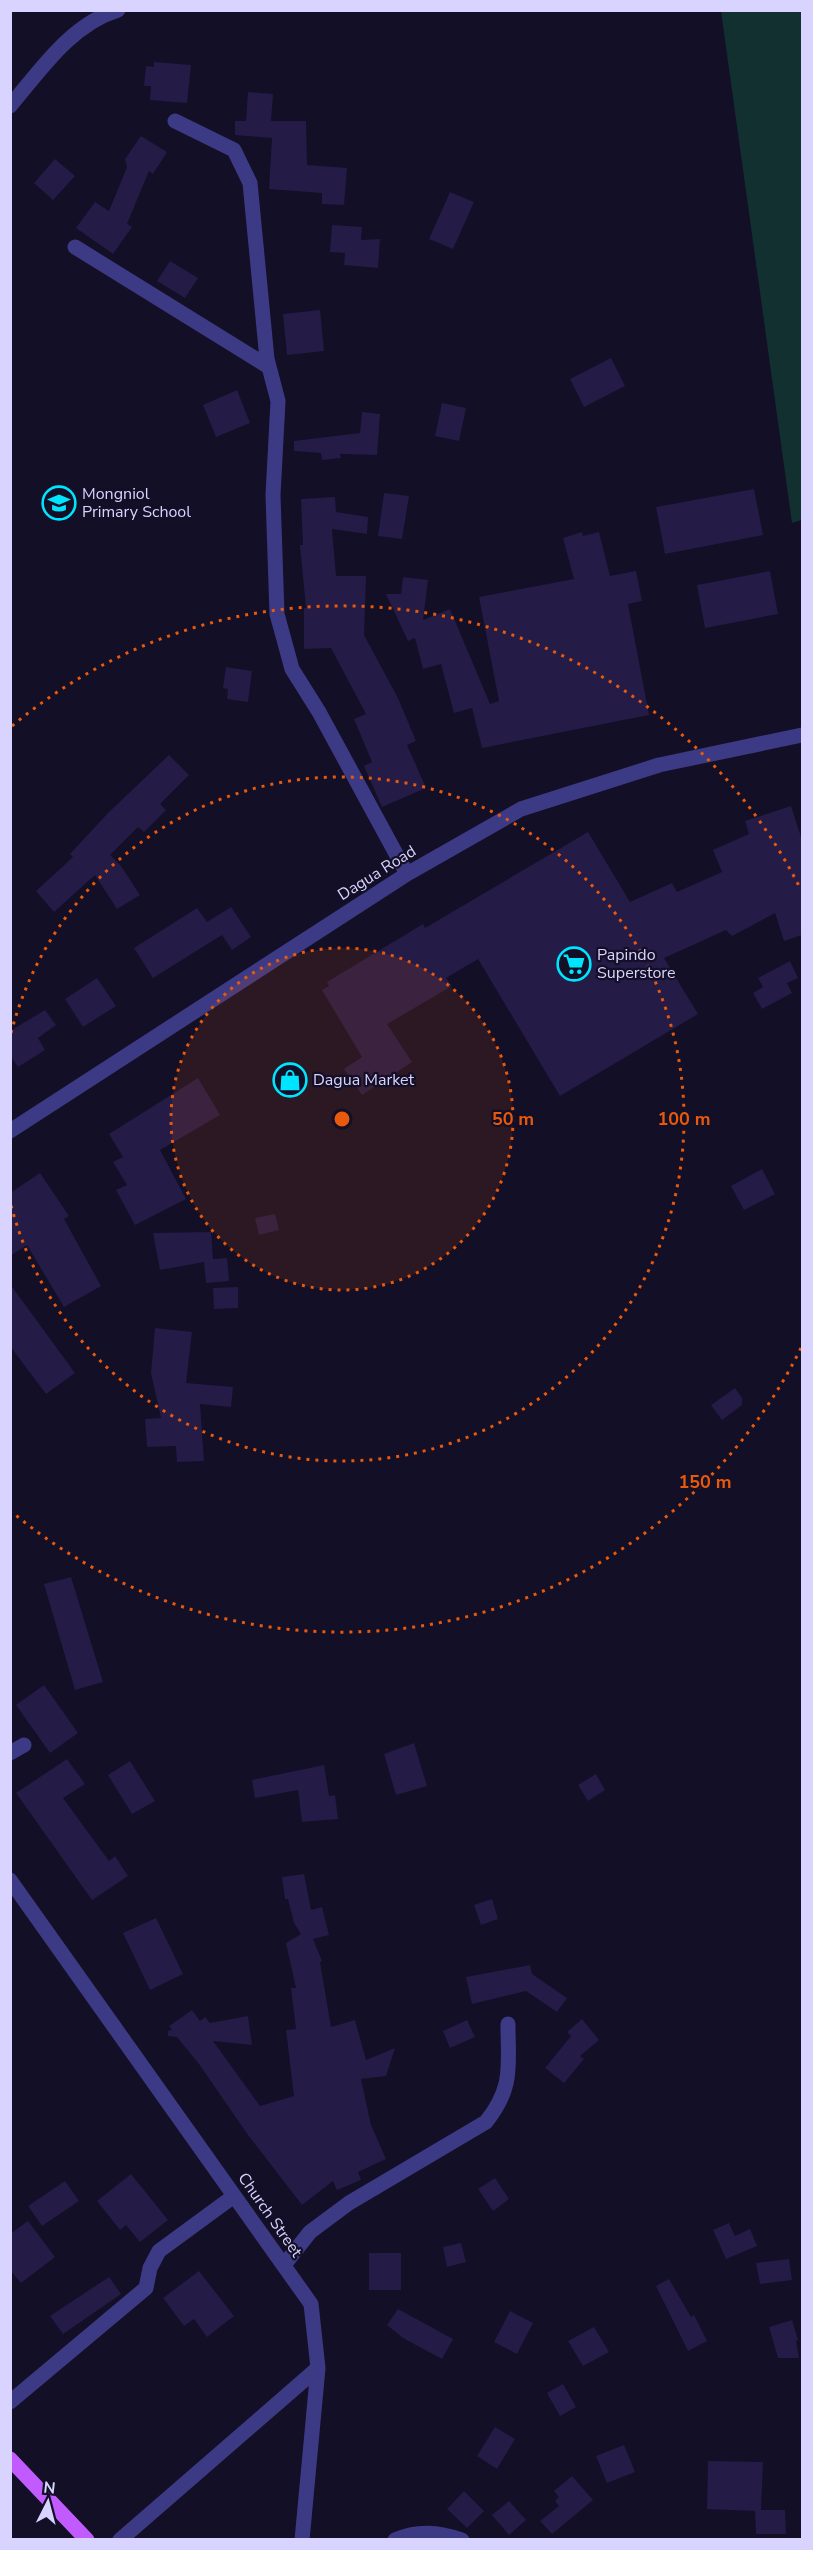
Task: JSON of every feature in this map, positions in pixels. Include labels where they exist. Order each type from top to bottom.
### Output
[{"type":"main road","points":[[10,2459],[87,2540]]},
{"type":"street","points":[[10,106],[62,45],[106,14],[118,10]]},
{"type":"street","points":[[175,122],[234,150],[250,183],[269,367],[278,401],[274,519],[277,614],[292,669],[319,712],[406,874]]},
{"type":"street","points":[[75,247],[269,367]]},
{"type":"street","name":"Dagua Road","points":[[10,1131],[406,874],[521,809],[659,765],[802,735]]},
{"type":"street","points":[[10,1753],[24,1745]]},
{"type":"street","name":"Church Street","points":[[10,1880],[311,2304],[318,2368],[302,2540]]},
{"type":"street","points":[[284,2265],[310,2232],[349,2204],[486,2122],[502,2102],[508,2075],[508,2024]]},
{"type":"street","points":[[10,2402],[146,2288],[150,2268],[159,2251],[234,2196]]},
{"type":"street","points":[[120,2540],[318,2368]]},
{"type":"street","points":[[395,2540],[412,2532],[444,2534],[462,2540]]},
{"type":"green space","points":[[721,11],[802,11],[802,520],[792,523]]},
{"type":"building","points":[[154,62],[191,65],[187,103],[150,100],[151,86],[144,86],[146,66],[154,67]]},
{"type":"building","points":[[248,92],[273,94],[271,121],[306,121],[307,165],[347,168],[344,205],[322,204],[322,193],[269,189],[272,138],[235,135],[235,121],[246,121]]},
{"type":"building","points":[[141,136],[167,152],[153,174],[149,171],[127,224],[132,227],[113,254],[76,228],[95,202],[109,211],[127,167],[125,159]]},
{"type":"building","points":[[55,159],[75,176],[53,200],[34,183]]},
{"type":"building","points":[[450,192],[474,202],[453,249],[429,239]]},
{"type":"building","points":[[332,225],[362,227],[361,240],[380,239],[378,268],[344,265],[345,253],[330,252]]},
{"type":"building","points":[[170,261],[198,278],[185,298],[157,281]]},
{"type":"building","points":[[320,310],[324,351],[287,355],[283,314]]},
{"type":"building","points":[[611,358],[625,386],[584,407],[570,379]]},
{"type":"building","points":[[237,390],[250,423],[216,437],[203,405]]},
{"type":"building","points":[[442,403],[466,408],[459,441],[435,436]]},
{"type":"building","points":[[362,412],[380,414],[377,455],[340,454],[341,458],[322,460],[321,453],[294,451],[294,441],[360,433]]},
{"type":"building","points":[[754,489],[763,535],[665,554],[656,507]]},
{"type":"building","points":[[384,493],[409,496],[402,539],[378,536]]},
{"type":"building","points":[[335,497],[336,512],[368,517],[367,534],[332,529],[336,576],[366,576],[364,635],[398,698],[416,741],[407,745],[426,788],[382,807],[364,766],[372,762],[354,719],[366,714],[331,648],[304,649],[304,608],[306,608],[300,545],[303,545],[301,499]]},
{"type":"building","points":[[582,532],[583,536],[599,532],[610,576],[636,571],[642,601],[628,604],[649,715],[482,748],[472,708],[454,713],[441,664],[423,669],[415,638],[408,641],[386,594],[401,594],[403,577],[428,580],[423,620],[450,609],[490,704],[499,701],[479,597],[574,579],[563,538]]},
{"type":"building","points":[[770,571],[778,614],[705,628],[697,585]]},
{"type":"building","points":[[226,667],[252,671],[248,702],[227,699],[228,689],[223,688]]},
{"type":"building","points":[[169,755],[189,775],[160,804],[166,810],[144,832],[138,827],[110,855],[121,866],[140,895],[117,909],[95,875],[54,912],[36,891],[73,857],[70,854],[108,813]]},
{"type":"building","points":[[791,806],[802,840],[802,935],[784,941],[775,913],[732,936],[726,930],[664,958],[698,1014],[560,1096],[478,959],[446,978],[452,986],[387,1024],[412,1062],[362,1095],[344,1069],[362,1057],[322,990],[329,986],[327,982],[423,924],[425,928],[588,832],[630,902],[672,883],[677,892],[722,872],[713,850],[749,834],[745,821]]},
{"type":"building","points":[[231,907],[251,937],[232,950],[222,935],[153,978],[134,948],[197,908],[207,922]]},
{"type":"building","points":[[790,961],[798,978],[787,983],[792,993],[762,1009],[753,993],[763,987],[758,978]]},
{"type":"building","points":[[97,978],[116,1006],[83,1027],[65,999]]},
{"type":"building","points":[[45,1010],[56,1025],[38,1038],[45,1050],[18,1067],[10,1055],[10,1031]]},
{"type":"building","points":[[198,1078],[220,1115],[160,1150],[186,1199],[135,1225],[116,1190],[127,1185],[113,1162],[123,1157],[109,1134]]},
{"type":"building","points":[[762,1169],[775,1194],[744,1210],[731,1186]]},
{"type":"building","points":[[40,1173],[69,1216],[64,1219],[101,1286],[64,1307],[27,1245],[10,1256],[10,1193]]},
{"type":"building","points":[[275,1214],[279,1230],[259,1235],[255,1218]]},
{"type":"building","points":[[211,1232],[213,1259],[227,1258],[229,1281],[206,1283],[204,1262],[160,1270],[153,1233]]},
{"type":"building","points":[[10,1284],[75,1373],[46,1394],[10,1346]]},
{"type":"building","points":[[238,1287],[238,1308],[214,1309],[213,1288]]},
{"type":"building","points":[[155,1328],[192,1332],[186,1383],[233,1387],[231,1407],[200,1404],[204,1461],[177,1462],[176,1446],[147,1447],[145,1419],[161,1418],[151,1373]]},
{"type":"building","points":[[735,1388],[742,1398],[742,1405],[722,1420],[711,1405]]},
{"type":"building","points":[[71,1577],[103,1682],[75,1690],[44,1584]]},
{"type":"building","points":[[44,1685],[78,1733],[50,1753],[16,1705]]},
{"type":"building","points":[[414,1743],[427,1786],[396,1795],[384,1754]]},
{"type":"building","points":[[67,1759],[85,1784],[63,1798],[109,1861],[115,1856],[128,1876],[92,1900],[16,1793]]},
{"type":"building","points":[[130,1761],[155,1801],[132,1814],[108,1775]]},
{"type":"building","points":[[324,1765],[329,1796],[335,1795],[338,1819],[302,1822],[298,1790],[255,1798],[252,1780]]},
{"type":"building","points":[[596,1774],[605,1790],[588,1801],[578,1785]]},
{"type":"building","points":[[304,1874],[311,1910],[322,1907],[329,1935],[313,1939],[322,1961],[320,1962],[331,2027],[355,2020],[366,2060],[395,2048],[386,2076],[361,2079],[371,2125],[386,2159],[358,2172],[361,2180],[337,2190],[333,2181],[302,2205],[248,2135],[199,2064],[177,2037],[168,2036],[168,2031],[172,2030],[169,2026],[192,2010],[200,2021],[205,2017],[210,2023],[248,2016],[252,2045],[213,2041],[260,2106],[294,2096],[286,2030],[296,2029],[291,1988],[296,1988],[286,1943],[301,1934],[294,1923],[288,1899],[285,1899],[282,1877]]},
{"type":"building","points":[[492,1899],[498,1919],[481,1925],[474,1905]]},
{"type":"building","points":[[156,1918],[183,1974],[150,1990],[123,1933]]},
{"type":"building","points":[[530,1965],[532,1974],[567,1998],[557,2012],[526,1991],[472,2004],[466,1977]]},
{"type":"building","points":[[582,2019],[599,2040],[580,2056],[584,2059],[564,2083],[545,2068],[571,2036],[567,2032]]},
{"type":"building","points":[[467,2020],[475,2037],[450,2048],[443,2031]]},
{"type":"building","points":[[131,2174],[168,2220],[140,2242],[126,2225],[120,2230],[97,2201]]},
{"type":"building","points":[[495,2178],[509,2199],[493,2211],[478,2189]]},
{"type":"building","points":[[65,2181],[79,2201],[42,2226],[28,2206]]},
{"type":"building","points":[[28,2221],[55,2257],[21,2283],[10,2270],[10,2234]]},
{"type":"building","points":[[729,2223],[735,2236],[750,2229],[757,2246],[726,2259],[713,2230]]},
{"type":"building","points":[[461,2243],[466,2262],[447,2267],[443,2247]]},
{"type":"building","points":[[369,2253],[401,2253],[401,2290],[369,2290]]},
{"type":"building","points":[[789,2259],[792,2280],[760,2284],[756,2263]]},
{"type":"building","points":[[199,2271],[234,2316],[207,2337],[194,2319],[184,2326],[163,2298]]},
{"type":"building","points":[[109,2277],[121,2294],[63,2334],[50,2316]]},
{"type":"building","points":[[669,2279],[691,2317],[694,2315],[707,2341],[688,2351],[656,2286]]},
{"type":"building","points":[[398,2309],[453,2339],[442,2359],[403,2338],[387,2325]]},
{"type":"building","points":[[510,2311],[533,2323],[517,2354],[494,2342]]},
{"type":"building","points":[[792,2320],[798,2340],[796,2341],[799,2358],[778,2358],[769,2327]]},
{"type":"building","points":[[594,2327],[609,2352],[583,2366],[568,2341]]},
{"type":"building","points":[[563,2384],[576,2407],[560,2416],[547,2393]]},
{"type":"building","points":[[495,2427],[515,2439],[497,2469],[477,2456]]},
{"type":"building","points":[[624,2445],[635,2472],[607,2483],[596,2456]]},
{"type":"building","points":[[708,2461],[763,2462],[761,2510],[785,2510],[786,2534],[756,2534],[755,2511],[707,2509]]},
{"type":"building","points":[[572,2476],[593,2500],[552,2534],[540,2521],[559,2506],[555,2501],[559,2497],[554,2491]]},
{"type":"building","points":[[464,2491],[484,2511],[467,2528],[447,2509]]},
{"type":"building","points":[[509,2501],[526,2520],[509,2535],[492,2515]]},
{"type":"place","name":"Mongniol Primary School","points":[[59,503]]},
{"type":"place","name":"Papindo Superstore","points":[[574,964]]},
{"type":"place","name":"Dagua Market","points":[[290,1080]]}]
